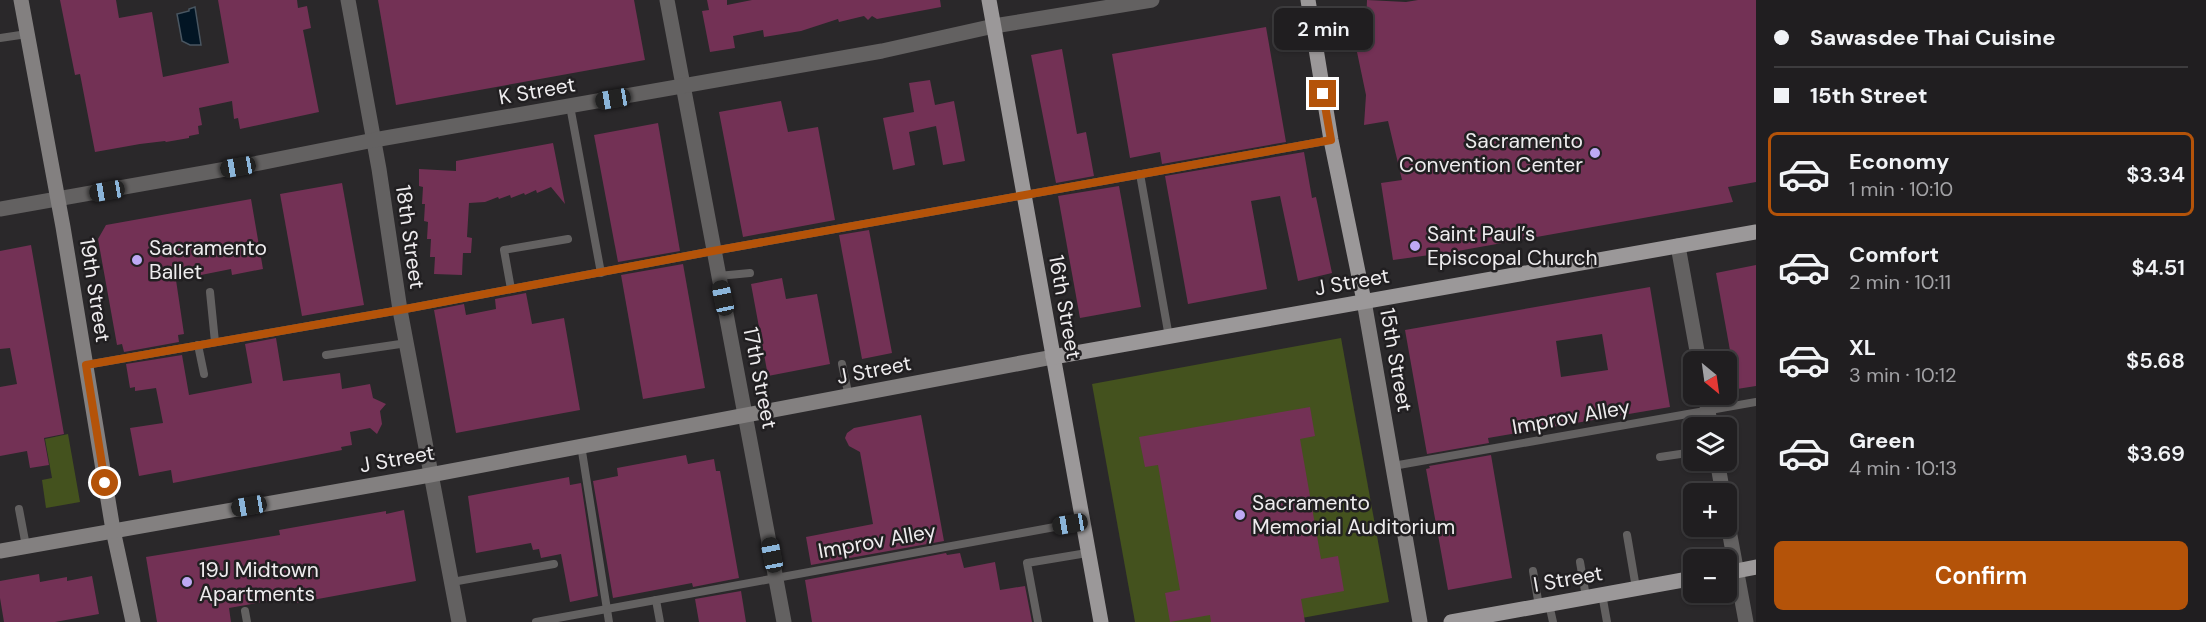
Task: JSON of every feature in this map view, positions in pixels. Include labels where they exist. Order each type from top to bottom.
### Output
[{"type":"main road","name":"19th Street","points":[[21,0],[58,199],[113,530],[133,622]]},
{"type":"main road","name":"16th Street","points":[[989,0],[1101,622]]},
{"type":"main road","name":"15th Street","points":[[1308,0],[1331,140],[1364,302],[1420,622]]},
{"type":"main road","name":"J Street","points":[[0,551],[430,475],[1053,357],[1756,232]]},
{"type":"main road","points":[[1737,571],[1756,567]]},
{"type":"main road","name":"I Street","points":[[1451,622],[1474,620],[1683,580]]},
{"type":"street","name":"18th Street","points":[[348,0],[374,140],[400,310],[459,622]]},
{"type":"street","name":"17th Street","points":[[667,0],[784,622]]},
{"type":"street","name":"K Street","points":[[0,209],[374,140],[882,51],[994,26],[1152,0]]},
{"type":"street","points":[[1678,246],[1697,351]]},
{"type":"street","points":[[1707,405],[1709,417]]},
{"type":"street","points":[[1737,586],[1749,620]]},
{"type":"lane","points":[[0,38],[27,34]]},
{"type":"lane","points":[[570,106],[601,273]]},
{"type":"lane","points":[[86,365],[400,310],[713,251],[820,236],[1023,195],[1331,140]]},
{"type":"lane","points":[[1140,174],[1169,337]]},
{"type":"lane","points":[[511,289],[504,250],[568,239]]},
{"type":"lane","points":[[718,276],[750,273]]},
{"type":"lane","points":[[210,292],[215,342]]},
{"type":"lane","points":[[326,355],[407,343]]},
{"type":"lane","points":[[198,345],[204,374]]},
{"type":"lane","points":[[843,364],[849,397]]},
{"type":"lane","name":"Improv Alley","points":[[1393,466],[1756,402]]},
{"type":"lane","points":[[581,445],[609,622]]},
{"type":"lane","points":[[1660,457],[1683,454]]},
{"type":"lane","points":[[19,509],[26,546]]},
{"type":"lane","name":"Improv Alley","points":[[536,622],[1082,522]]},
{"type":"lane","points":[[1627,535],[1636,588]]},
{"type":"lane","points":[[1038,622],[1027,563],[1087,553]]},
{"type":"lane","points":[[1580,562],[1586,597]]},
{"type":"lane","points":[[452,582],[554,564]]},
{"type":"lane","points":[[1533,571],[1552,622]]},
{"type":"lane","points":[[1602,594],[1607,622]]},
{"type":"lane","points":[[656,600],[660,622]]},
{"type":"lane","points":[[245,611],[247,622]]},
{"type":"green space","points":[[1341,338],[1389,602],[1280,622],[1135,622],[1092,384]]},
{"type":"green space","points":[[68,434],[80,502],[46,508],[42,480],[52,478],[45,439]]},
{"type":"water","points":[[195,7],[201,45],[190,45],[182,41],[177,14]]},
{"type":"building","points":[[60,0],[116,0],[119,18],[152,12],[163,77],[229,63],[218,0],[297,0],[298,8],[307,6],[311,28],[303,30],[319,112],[240,129],[238,118],[234,119],[232,101],[199,108],[202,125],[198,126],[199,134],[189,136],[189,138],[95,152],[80,74],[75,75]]},
{"type":"building","points":[[378,0],[634,0],[645,60],[396,105]]},
{"type":"building","points":[[707,0],[727,0],[727,5],[752,0],[940,0],[941,7],[877,19],[872,16],[868,20],[864,16],[839,22],[838,19],[801,31],[764,37],[763,30],[733,36],[735,48],[710,52],[702,11],[709,10]]},
{"type":"building","name":"Sacramento Convention Center","points":[[1367,0],[1406,2],[1418,0],[1756,0],[1756,182],[1728,187],[1733,202],[1452,252],[1393,260],[1381,183],[1402,180],[1388,121],[1364,125],[1366,95],[1357,52],[1365,51]]},
{"type":"building","points":[[1266,27],[1286,142],[1162,164],[1160,152],[1130,158],[1112,54]]},
{"type":"building","points":[[1062,49],[1077,134],[1086,132],[1094,176],[1056,183],[1031,55]]},
{"type":"building","points":[[930,80],[935,105],[954,101],[965,161],[943,165],[936,126],[909,132],[915,165],[893,170],[883,118],[914,112],[909,83]]},
{"type":"building","points":[[781,101],[788,132],[818,127],[835,220],[743,237],[719,112]]},
{"type":"building","points":[[658,123],[680,251],[618,262],[594,135]]},
{"type":"building","points":[[553,143],[565,204],[551,187],[537,193],[536,190],[511,198],[510,195],[485,202],[469,203],[467,237],[472,238],[471,253],[463,253],[462,275],[434,274],[435,257],[430,257],[431,239],[427,239],[428,222],[424,221],[425,204],[422,204],[423,187],[419,186],[419,169],[456,171],[456,161]]},
{"type":"building","points":[[1304,152],[1312,198],[1316,197],[1332,273],[1298,281],[1280,196],[1251,201],[1267,289],[1188,304],[1165,176]]},
{"type":"building","points":[[342,183],[364,305],[302,316],[280,194]]},
{"type":"building","points":[[1119,186],[1141,307],[1080,318],[1058,196]]},
{"type":"building","points":[[251,199],[263,269],[232,275],[231,269],[176,280],[184,334],[178,335],[179,342],[124,352],[122,344],[117,345],[98,239],[106,225]]},
{"type":"building","points":[[869,230],[892,353],[862,359],[839,235]]},
{"type":"building","points":[[31,245],[64,434],[44,438],[49,465],[30,468],[27,451],[0,456],[0,387],[17,384],[10,348],[0,349],[0,251]]},
{"type":"building","points":[[683,264],[705,388],[643,399],[621,275]]},
{"type":"building","points":[[1756,265],[1756,386],[1737,389],[1737,351],[1730,351],[1716,273]]},
{"type":"building","points":[[782,278],[786,299],[817,294],[830,364],[768,376],[751,284]]},
{"type":"building","points":[[1650,287],[1670,407],[1488,438],[1489,443],[1427,454],[1405,330]],"holes":[[[1602,334],[1608,370],[1561,377],[1556,341]]]},
{"type":"building","points":[[526,293],[532,324],[564,318],[580,410],[456,433],[434,310],[464,304],[466,315],[496,309],[495,299]]},
{"type":"building","points":[[276,338],[283,381],[340,373],[342,389],[370,384],[373,398],[386,404],[380,411],[382,424],[377,434],[370,428],[350,432],[352,445],[341,447],[342,450],[173,483],[171,470],[139,476],[130,428],[163,423],[156,388],[135,391],[135,387],[130,388],[126,364],[182,355],[189,395],[252,383],[245,344]]},
{"type":"building","name":"Sacramento Memorial Auditorium","points":[[1310,407],[1315,436],[1300,439],[1321,559],[1338,556],[1344,591],[1301,599],[1305,622],[1211,622],[1210,615],[1170,622],[1165,593],[1180,590],[1158,465],[1145,467],[1139,437]]},
{"type":"building","points":[[921,415],[944,541],[811,565],[806,537],[873,524],[860,452],[849,446],[845,438],[847,433],[854,428]]},
{"type":"building","points":[[686,455],[688,464],[714,459],[716,471],[720,471],[739,578],[693,587],[692,583],[613,598],[593,481],[618,476],[617,468]]},
{"type":"building","points":[[1491,455],[1512,578],[1448,590],[1426,469],[1430,468],[1429,466]]},
{"type":"building","points":[[569,477],[570,485],[581,483],[598,596],[570,602],[561,554],[541,558],[539,549],[533,550],[531,543],[476,553],[468,496]]},
{"type":"building","points":[[404,510],[416,581],[296,603],[295,599],[290,600],[290,597],[229,608],[231,622],[157,622],[146,557],[280,535],[279,530],[386,511],[386,514]]},
{"type":"building","points":[[946,553],[947,555],[960,553],[964,568],[995,562],[1000,590],[1025,586],[1032,622],[812,622],[805,580]]},
{"type":"building","points":[[39,574],[40,582],[67,577],[67,581],[92,576],[99,614],[55,622],[4,622],[0,581]]},
{"type":"building","points":[[741,591],[746,622],[699,622],[695,599]]},
{"type":"place","name":"Sacramento Convention Center","points":[[1595,153]]},
{"type":"place","name":"Saint Paul’s Episcopal Church","points":[[1415,246]]},
{"type":"place","name":"Sacramento Ballet","points":[[137,260]]},
{"type":"place","name":"Sacramento Memorial Auditorium","points":[[1240,515]]},
{"type":"place","name":"19J Midtown Apartments","points":[[187,582]]},
{"type":"route","points":[[105,483],[86,365],[1331,140],[1323,94]]}]
